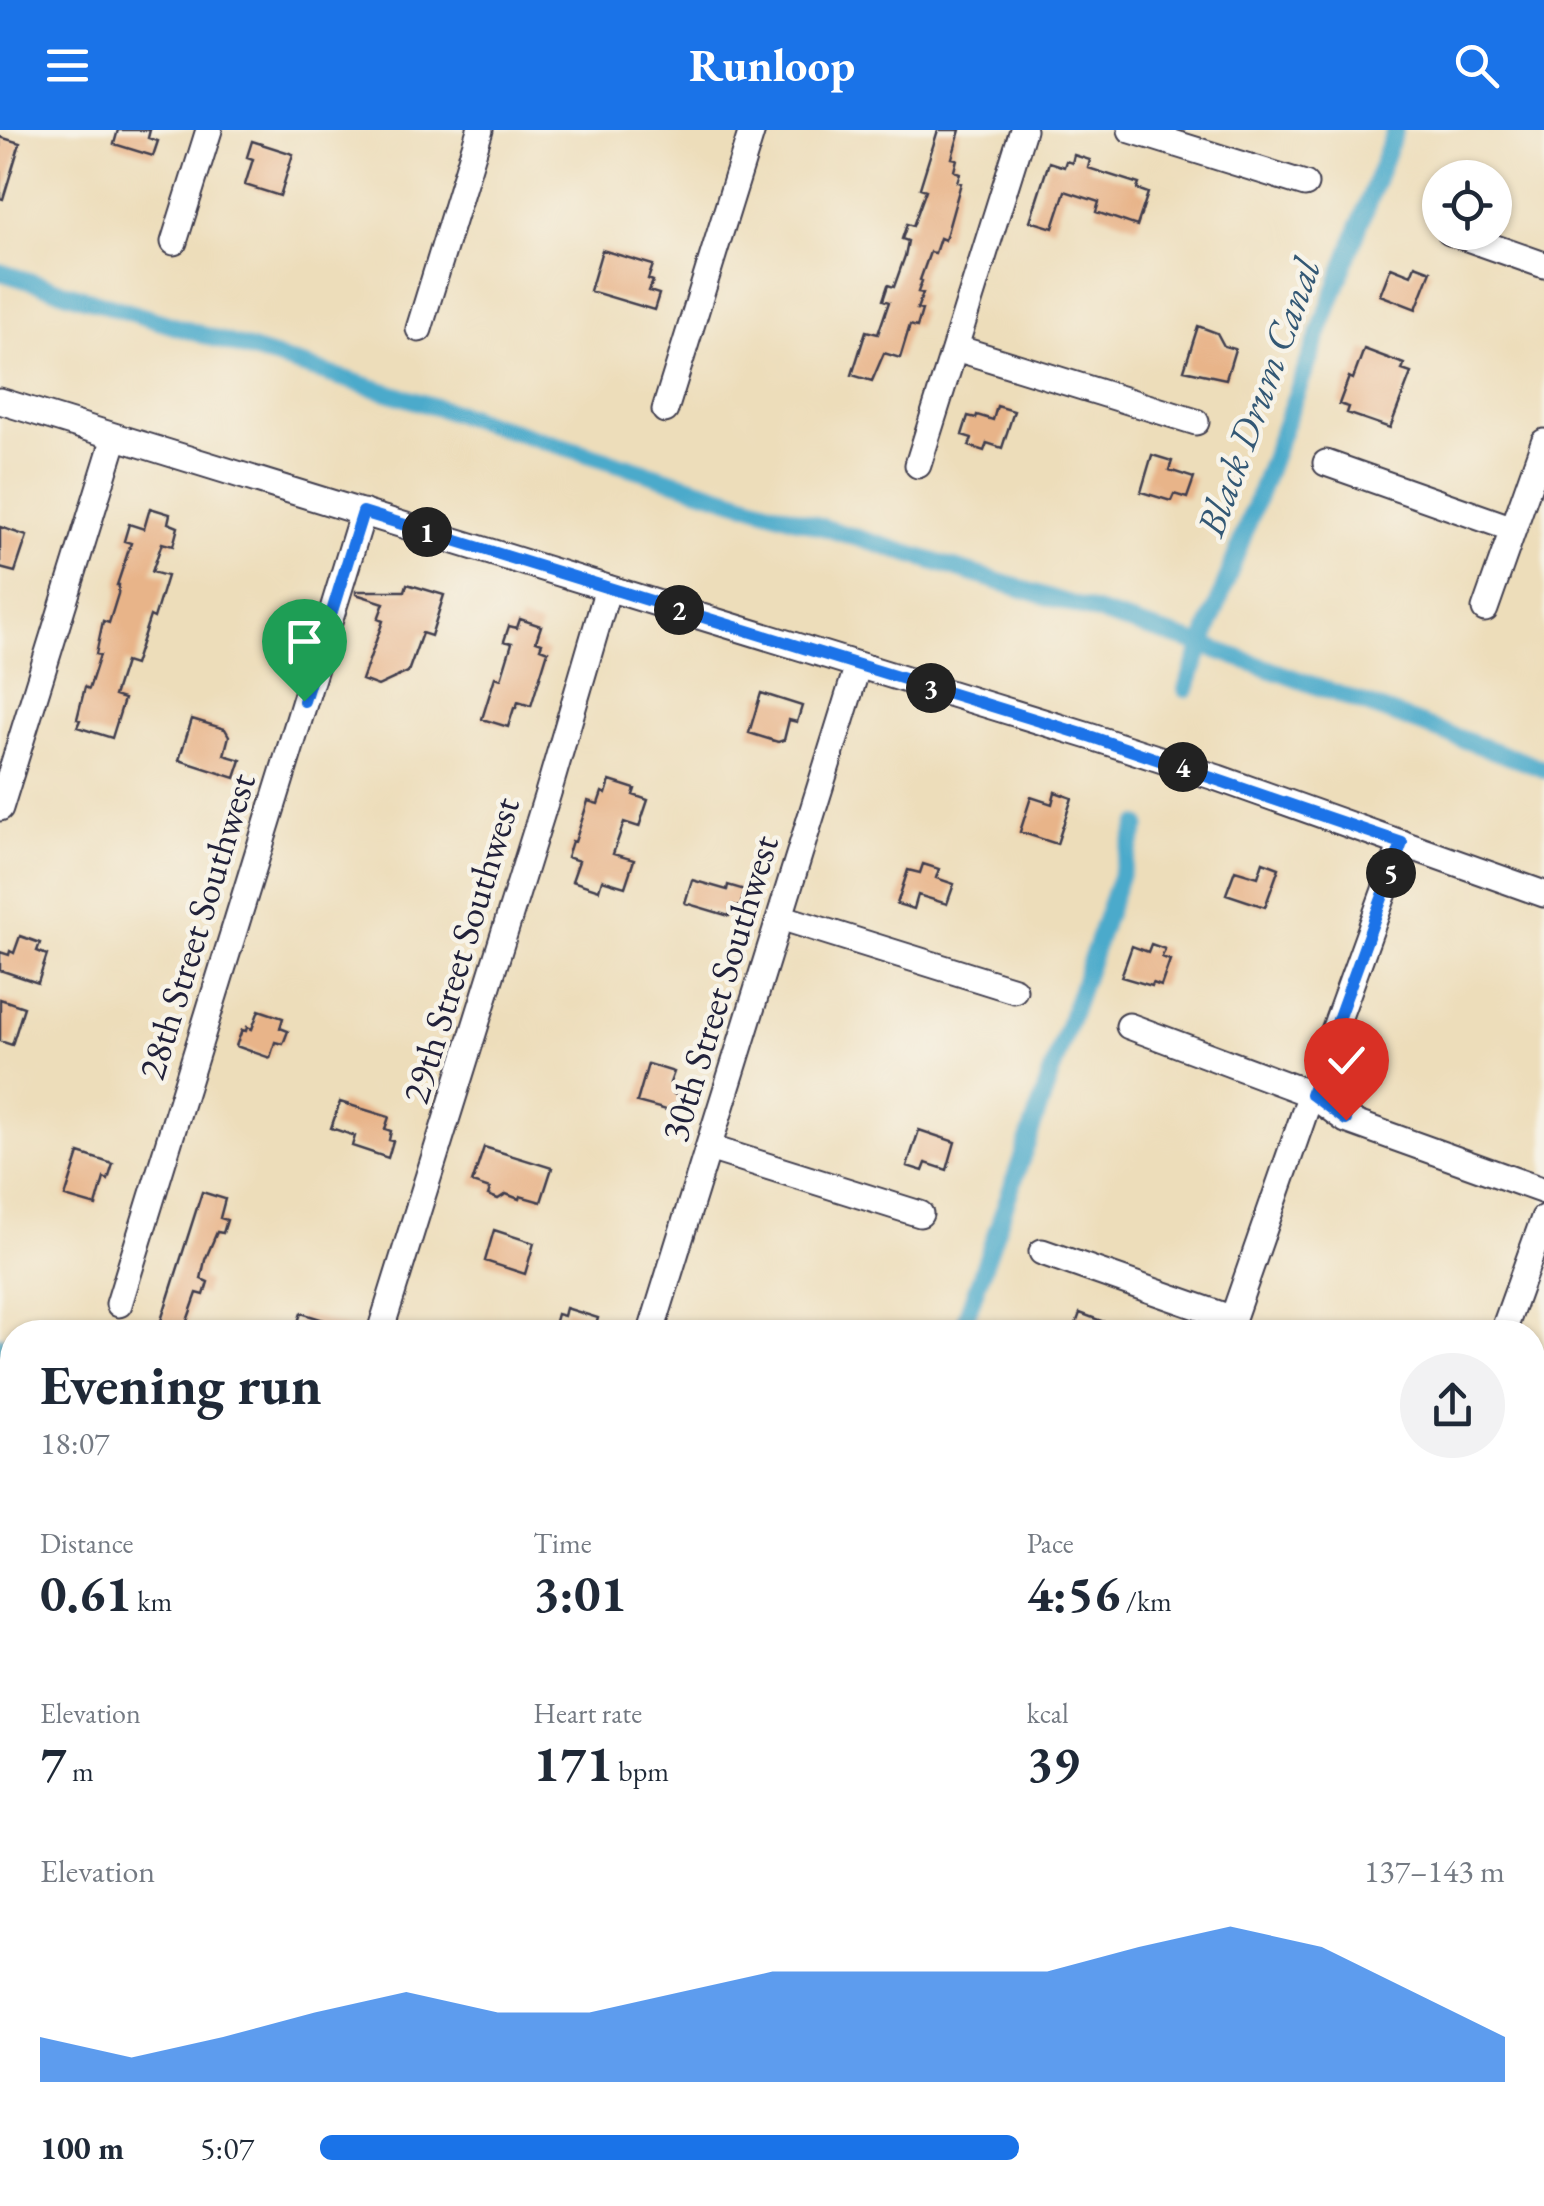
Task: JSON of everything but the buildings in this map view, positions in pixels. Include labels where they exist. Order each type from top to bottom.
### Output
[{"type":"street","points":[[174,242],[209,130]]},
{"type":"street","points":[[418,329],[480,130]]},
{"type":"street","points":[[665,410],[752,130]]},
{"type":"street","points":[[918,465],[1023,130]]},
{"type":"street","points":[[1131,130],[1305,184]]},
{"type":"street","points":[[1501,250],[1544,265]]},
{"type":"street","points":[[956,348],[1196,422]]},
{"type":"street","points":[[0,401],[1158,758],[1544,894]]},
{"type":"street","points":[[0,808],[115,437]]},
{"type":"street","points":[[1485,609],[1544,442]]},
{"type":"street","points":[[1326,463],[1513,529]]},
{"type":"street","name":"28th Street Southwest","points":[[119,1304],[363,512]]},
{"type":"street","name":"29th Street Southwest","points":[[384,1320],[608,588]]},
{"type":"street","name":"30th Street Southwest","points":[[655,1320],[858,665]]},
{"type":"street","points":[[1232,1320],[1402,843]]},
{"type":"street","points":[[780,917],[1014,990]]},
{"type":"street","points":[[1129,1026],[1311,1094],[1346,1120],[1544,1191]]},
{"type":"street","points":[[709,1148],[920,1214]]},
{"type":"street","points":[[1507,1320],[1544,1218]]},
{"type":"street","points":[[1042,1252],[1215,1320]]},
{"type":"waterway","name":"Black Drum Canal","points":[[1186,689],[1395,130]]},
{"type":"waterway","points":[[0,272],[1203,645],[1544,769]]},
{"type":"waterway","name":"Black Drum Canal","points":[[965,1320],[1138,825]]},
{"type":"route","points":[[304,701],[363,512],[1092,737],[1402,843],[1311,1094],[1346,1120]]}]
